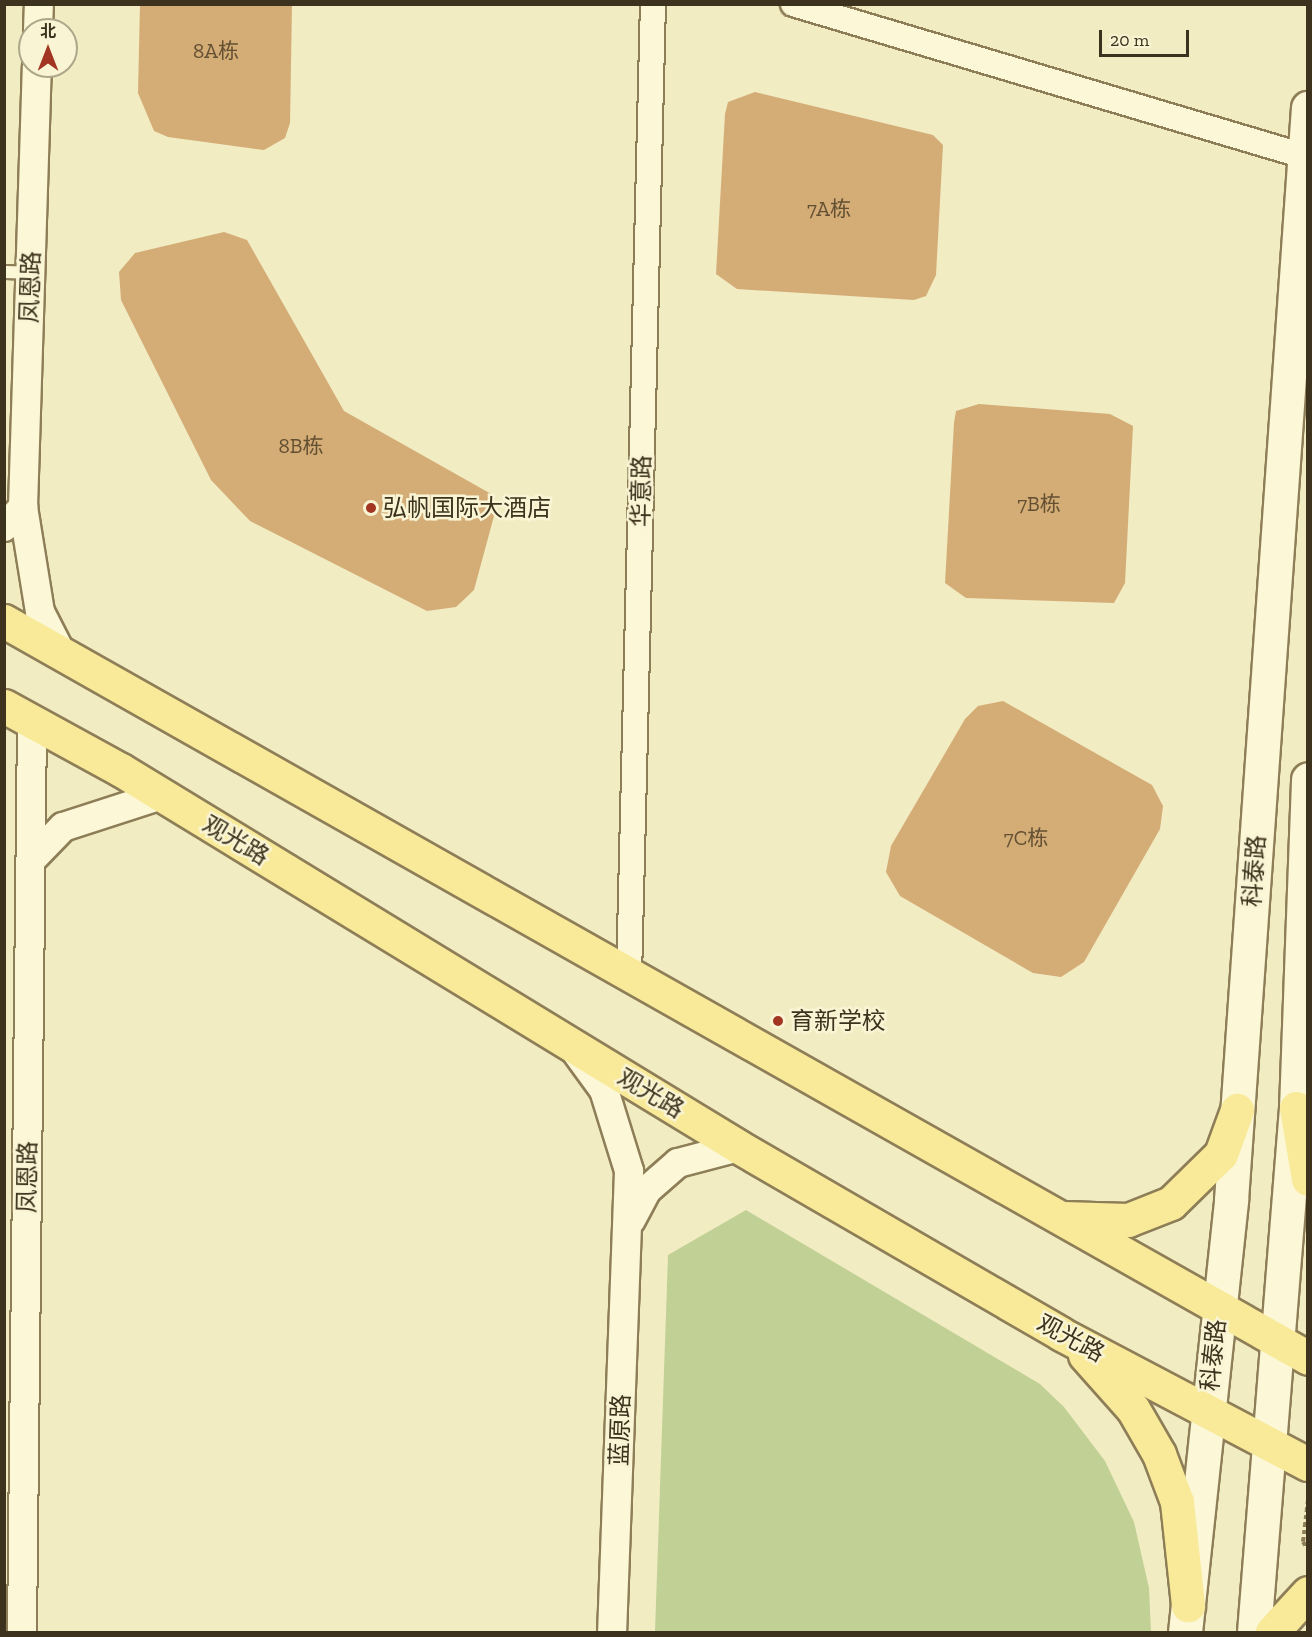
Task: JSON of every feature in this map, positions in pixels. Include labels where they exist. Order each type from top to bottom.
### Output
[{"type":"main road","name":"科泰路","points":[[1187,1619],[1237,1110],[1308,108]]},
{"type":"main road","points":[[4,621],[1037,1209],[1308,1358]]},
{"type":"main road","name":"观光路","points":[[18,713],[162,795],[739,1147],[1061,1334],[1308,1464]]},
{"type":"main road","name":"科泰路","points":[[1254,1632],[1296,1108],[1308,779]]},
{"type":"main road","points":[[1296,1108],[1308,1179]]},
{"type":"main road","points":[[1037,1209],[1105,1222],[1161,1208],[1207,1172],[1237,1110]]},
{"type":"main road","points":[[1061,1334],[1133,1409],[1159,1454],[1177,1503],[1187,1619]]},
{"type":"main road","points":[[1272,1632],[1308,1593]]},
{"type":"street","name":"华意路","points":[[629,977],[653,4]]},
{"type":"street","points":[[793,4],[1306,157]]},
{"type":"street","name":"凤恩路","points":[[36,78],[18,273],[14,517],[40,612],[61,653]]},
{"type":"street","name":"凤恩路","points":[[18,713],[31,860],[22,1632]]},
{"type":"street","points":[[31,860],[63,827],[162,795]]},
{"type":"street","name":"蓝原路","points":[[571,1044],[604,1090],[624,1143],[628,1227],[612,1632]]},
{"type":"street","points":[[628,1227],[661,1175],[697,1154],[739,1147]]},
{"type":"path","points":[[1308,1500],[1303,1542],[1308,1549]]},
{"type":"green space","points":[[746,1210],[1040,1384],[1064,1407],[1105,1461],[1134,1522],[1149,1588],[1151,1632],[655,1632],[668,1255]]},
{"type":"building","points":[[140,4],[292,4],[290,123],[285,138],[264,150],[168,137],[154,131],[138,93]]},
{"type":"building","points":[[755,92],[933,135],[943,145],[936,275],[926,296],[914,300],[737,289],[716,274],[725,114],[728,102]]},
{"type":"building","points":[[224,232],[247,240],[344,411],[493,495],[494,516],[474,590],[456,607],[427,611],[250,521],[211,480],[121,300],[119,272],[135,253]]},
{"type":"building","points":[[979,404],[1110,414],[1133,426],[1125,583],[1114,603],[966,598],[945,583],[956,411]]},
{"type":"building","points":[[1003,701],[1152,785],[1163,806],[1160,829],[1084,962],[1061,977],[1033,973],[900,896],[886,872],[891,846],[965,719],[978,706]]},
{"type":"place","name":"弘帆国际大酒店","points":[[371,508]]},
{"type":"place","name":"育新学校","points":[[778,1021]]}]
